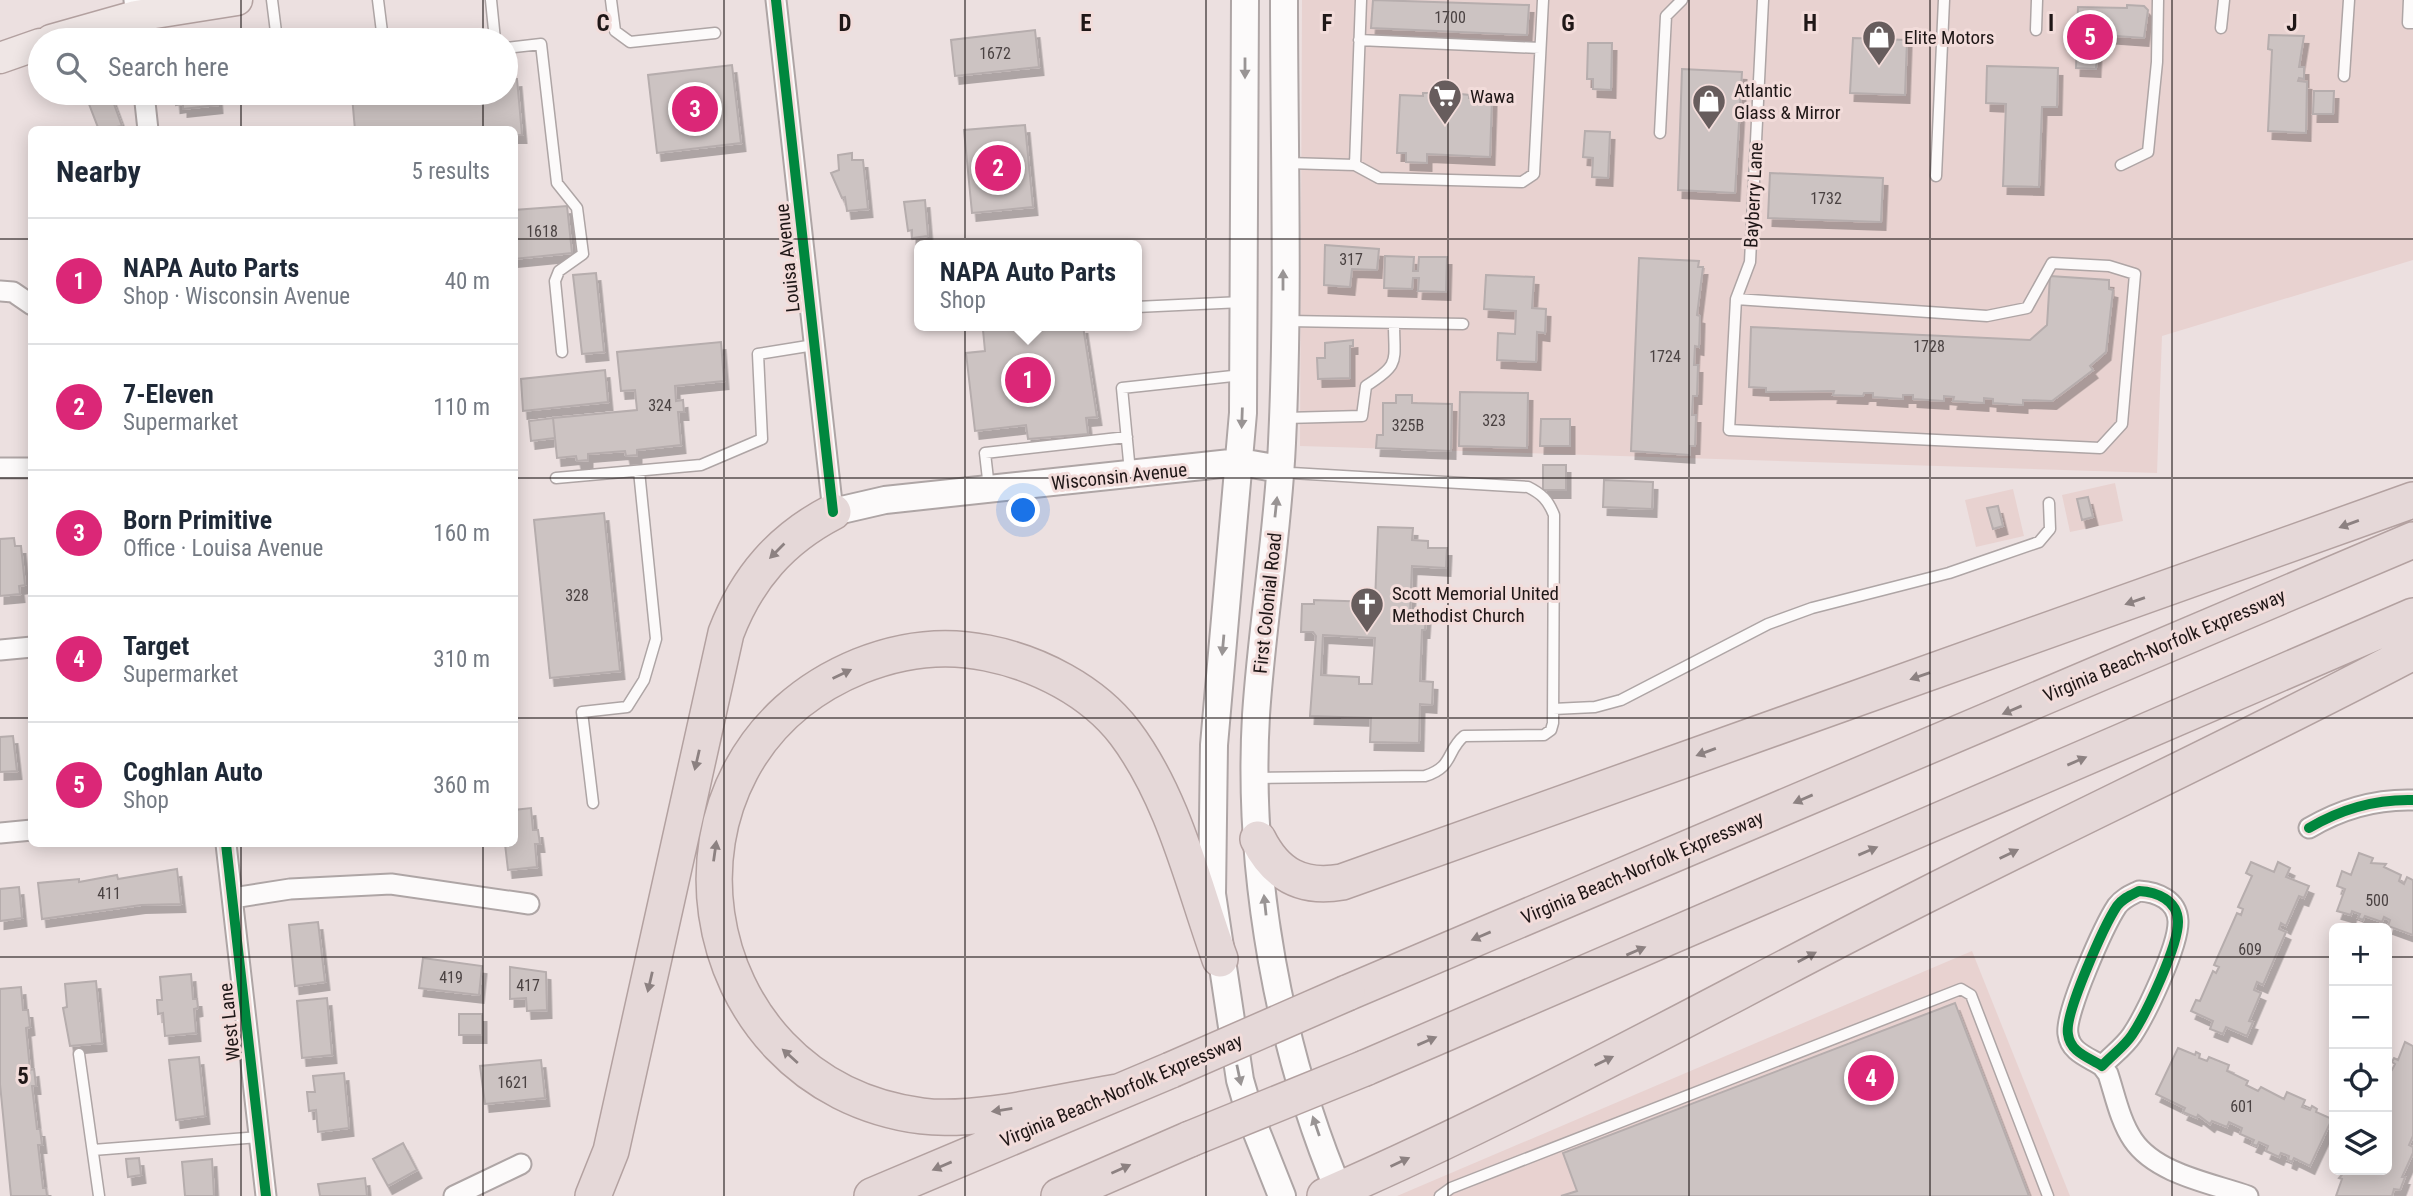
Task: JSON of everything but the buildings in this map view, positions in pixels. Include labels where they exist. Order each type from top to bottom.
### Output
[{"type":"highway","points":[[1258,839],[1280,871],[1290,878],[1323,885],[1342,882],[2413,500]]},
{"type":"highway","points":[[593,1196],[611,1151],[726,633],[748,586],[768,559],[805,527],[833,512]]},
{"type":"highway","name":"Virginia Beach-Norfolk Expressway","points":[[872,1196],[2413,540]]},
{"type":"highway","points":[[1059,1196],[1365,1068],[2413,616]]},
{"type":"highway","points":[[1118,1092],[971,1115],[925,1116],[862,1101],[827,1083],[778,1045],[756,1018],[728,964],[718,931],[713,897],[713,862],[718,828],[741,771],[761,739],[785,711],[809,693],[842,674],[896,655],[940,649],[975,651],[1009,657],[1044,671],[1082,693],[1110,716],[1147,767],[1170,815],[1220,959]]},
{"type":"highway","points":[[1334,1194],[1706,1010],[1926,895],[2284,720],[2413,652]]},
{"type":"main road","points":[[100,28],[237,0]]},
{"type":"main road","name":"First Colonial Road","points":[[1245,0],[1240,462],[1213,758],[1212,894],[1240,1080],[1251,1118],[1282,1196]]},
{"type":"main road","name":"First Colonial Road","points":[[1284,0],[1283,418],[1256,716],[1255,778],[1258,839],[1268,928],[1283,1021],[1334,1194]]},
{"type":"main road","points":[[0,58],[28,48]]},
{"type":"main road","name":"Wisconsin Avenue","points":[[833,512],[885,500],[1240,462],[1280,469]]},
{"type":"street","name":"Louisa Avenue","points":[[775,0],[833,512]]},
{"type":"street","points":[[145,105],[148,126]]},
{"type":"street","points":[[0,291],[13,292],[28,302]]},
{"type":"street","points":[[0,468],[28,468]]},
{"type":"street","points":[[0,650],[28,647]]},
{"type":"street","points":[[2309,828],[2355,807],[2386,801],[2413,800]]},
{"type":"street","points":[[0,833],[28,830]]},
{"type":"street","name":"West Lane","points":[[226,847],[266,1196]]},
{"type":"street","points":[[233,898],[290,889],[391,884],[529,904]]},
{"type":"street","points":[[2102,1066],[2131,1037],[2158,986],[2174,942],[2178,921],[2175,909],[2164,897],[2152,892],[2139,891],[2118,905],[2086,972],[2067,1034],[2073,1047],[2102,1066],[2108,1074],[2131,1138],[2143,1153],[2159,1164],[2248,1196]]},
{"type":"street","points":[[454,1196],[521,1164]]},
{"type":"lane","points":[[272,0],[276,28]]},
{"type":"lane","points":[[378,0],[382,28]]},
{"type":"lane","points":[[491,0],[494,28]]},
{"type":"lane","points":[[611,0],[615,30],[630,41],[715,33]]},
{"type":"lane","points":[[1355,165],[1361,0]]},
{"type":"lane","points":[[1284,163],[1355,165],[1379,178],[1522,181],[1534,174],[1543,0]]},
{"type":"lane","points":[[1660,133],[1666,16],[1682,0]]},
{"type":"lane","name":"Bayberry Lane","points":[[1736,299],[1987,316],[2027,308],[2052,263],[2109,266],[2135,274],[2122,424],[2100,448],[1729,430],[1736,299],[1750,262],[1763,0]]},
{"type":"lane","points":[[1936,176],[1944,0]]},
{"type":"lane","points":[[2036,30],[2037,0]]},
{"type":"lane","points":[[2121,165],[2148,152],[2157,62],[2158,0]]},
{"type":"lane","points":[[2221,28],[2224,0]]},
{"type":"lane","points":[[2344,76],[2349,0]]},
{"type":"lane","points":[[2409,0],[2408,23],[2413,23]]},
{"type":"lane","points":[[1359,40],[1540,48]]},
{"type":"lane","points":[[518,47],[541,44],[557,183],[577,208],[583,254],[559,271],[555,281],[562,352]]},
{"type":"lane","points":[[1142,307],[1243,302]]},
{"type":"lane","points":[[1283,321],[1462,324]]},
{"type":"lane","points":[[1283,418],[1362,416],[1366,386],[1394,364],[1394,323]]},
{"type":"lane","points":[[556,478],[701,465],[762,439],[758,354],[814,345]]},
{"type":"lane","points":[[1130,474],[1122,388],[1243,375]]},
{"type":"lane","points":[[989,490],[985,453],[1127,436]]},
{"type":"lane","points":[[1255,778],[1424,776],[1437,772],[1448,763],[1458,741],[1464,736],[1544,735],[1550,730],[1553,709],[1554,515],[1549,502],[1540,493],[1528,487],[1292,474],[1280,469]]},
{"type":"lane","points":[[593,803],[582,712],[627,706],[645,680],[656,639],[639,471]]},
{"type":"lane","points":[[1553,709],[1595,707],[1621,700],[1768,624],[1812,608],[1949,573],[2039,542],[2050,529],[2049,503]]},
{"type":"lane","points":[[1440,1196],[1451,1188],[1961,989],[1972,995],[2048,1196]]},
{"type":"lane","points":[[79,1054],[99,1196]]},
{"type":"lane","points":[[93,1150],[260,1137]]},
{"type":"shaded area","points":[[1302,0],[2413,0],[2413,260],[2162,336],[2157,473],[1300,446]]},
{"type":"shaded area","points":[[2115,483],[2123,521],[2070,532],[2062,495]]},
{"type":"shaded area","points":[[2013,489],[2024,536],[1976,547],[1965,500]]},
{"type":"shaded area","points":[[1972,951],[2070,1196],[1397,1196]]},
{"type":"cycle path","points":[[776,0],[833,512]]},
{"type":"cycle path","points":[[2309,828],[2333,815],[2359,806],[2413,800]]},
{"type":"cycle path","points":[[226,847],[266,1196]]},
{"type":"cycle path","points":[[2139,891],[2159,895],[2170,903],[2177,914],[2177,932],[2161,979],[2138,1025],[2125,1044],[2102,1066],[2072,1045],[2068,1023],[2086,969],[2111,916],[2122,901],[2139,891]]},
{"type":"place","name":"Coghlan Auto","points":[[2090,37]]},
{"type":"place","name":"Elite Motors","points":[[1879,67]]},
{"type":"place","name":"Born Primitive","points":[[695,109]]},
{"type":"place","name":"Wawa","points":[[1445,126]]},
{"type":"place","name":"Atlantic Glass & Mirror","points":[[1709,131]]},
{"type":"place","name":"7-Eleven","points":[[998,168]]},
{"type":"place","name":"NAPA Auto Parts","points":[[1028,380]]},
{"type":"place","name":"Scott Memorial United Methodist Church","points":[[1367,634]]},
{"type":"place","name":"Target","points":[[1871,1078]]}]
